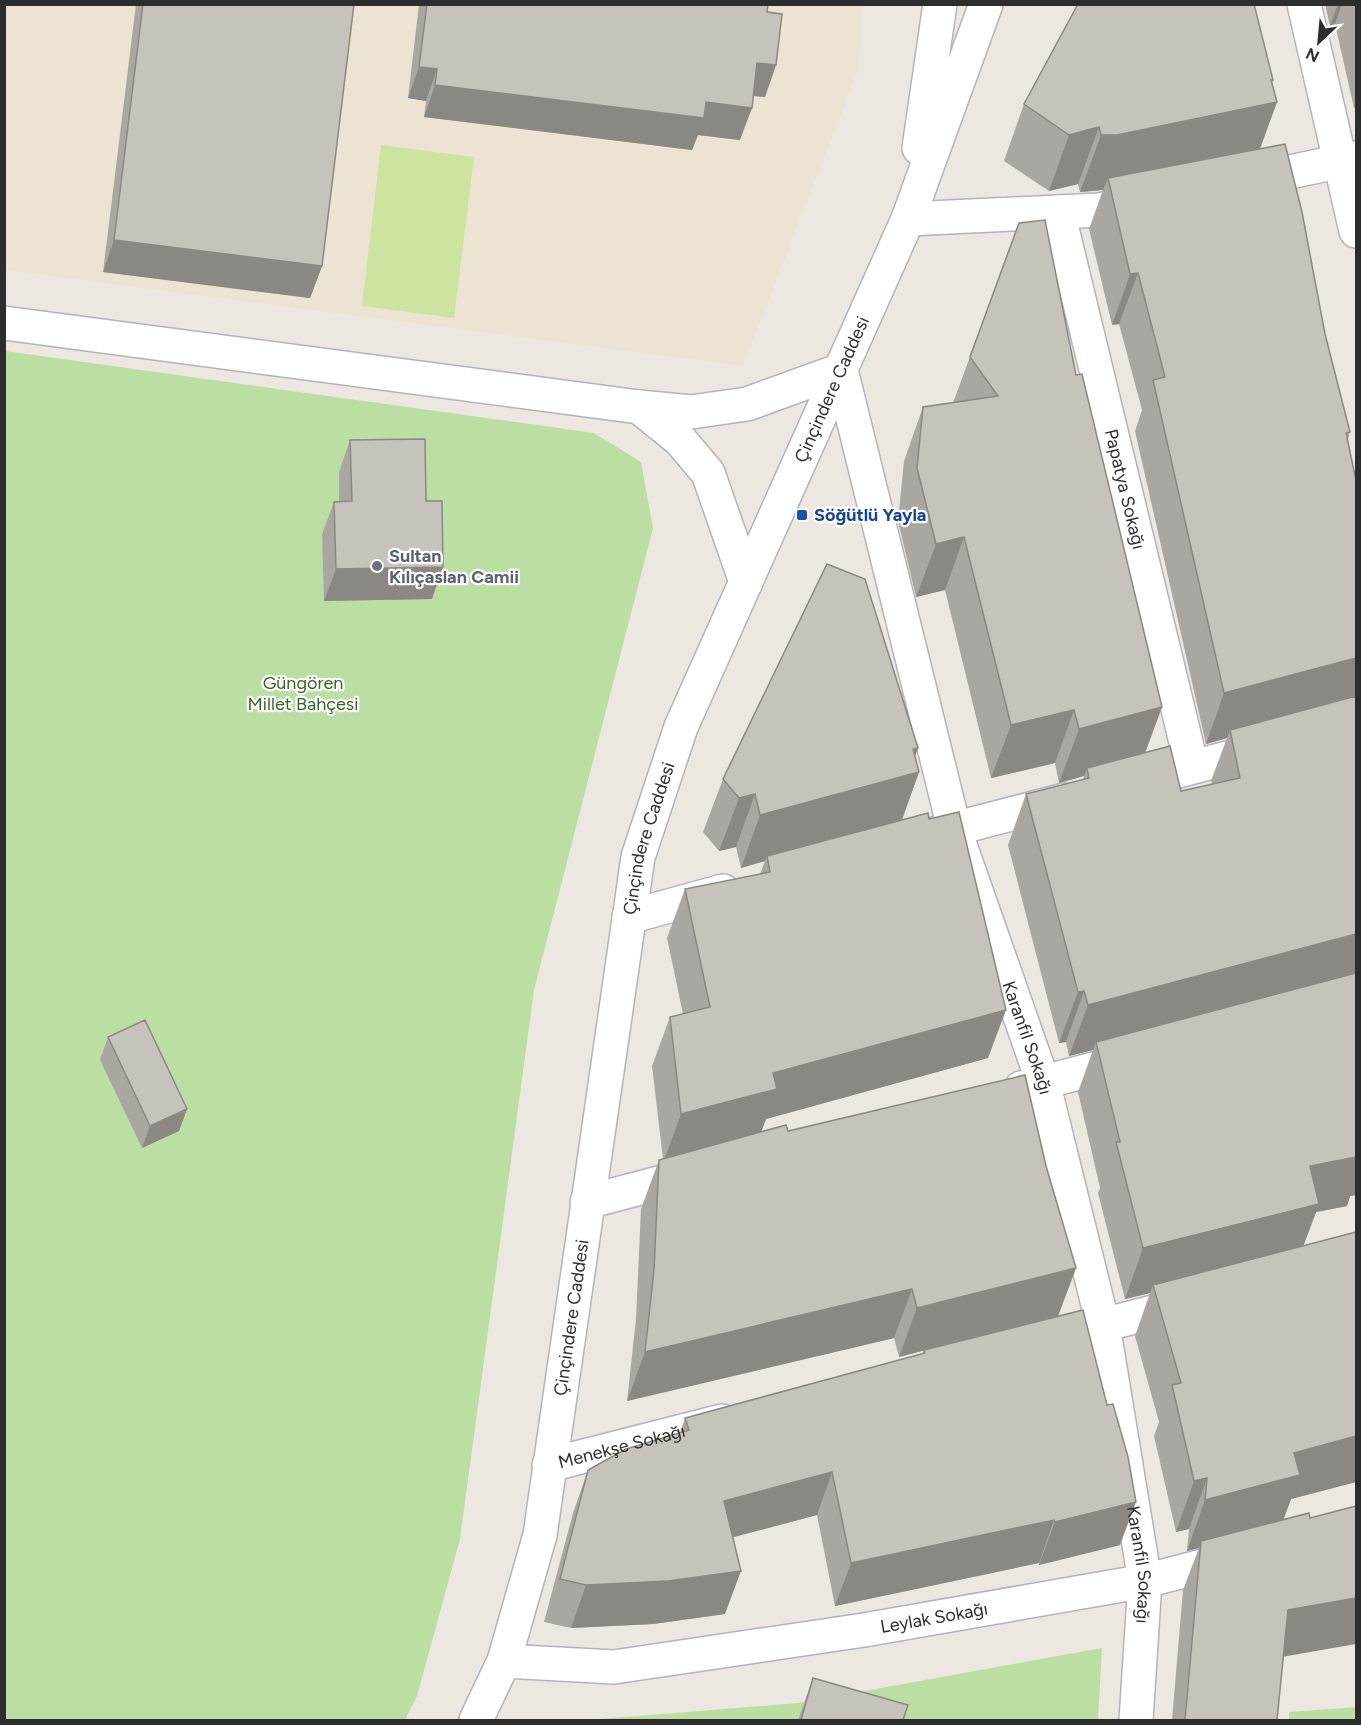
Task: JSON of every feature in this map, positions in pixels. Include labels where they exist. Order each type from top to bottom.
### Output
[{"type":"street","points":[[940,4],[908,219],[1099,210],[1168,196]]},
{"type":"street","name":"Çinçindere Caddesi","points":[[476,1720],[504,1661],[540,1535],[639,857],[681,727],[908,219],[986,4]]},
{"type":"street","points":[[1304,4],[1349,160],[1356,231]]},
{"type":"street","points":[[1215,188],[1349,160]]},
{"type":"street","name":"Papatya Sokağı","points":[[1058,212],[1192,767]]},
{"type":"street","points":[[4,323],[691,412],[747,404],[841,370]]},
{"type":"street","name":"Karanfil Sokağı","points":[[841,370],[954,828],[1043,1082],[1103,1325],[1145,1581],[1136,1720]]},
{"type":"street","points":[[639,407],[680,440],[708,473],[746,582]]},
{"type":"street","points":[[909,841],[1291,741]]},
{"type":"street","points":[[629,916],[752,883]]},
{"type":"street","points":[[997,1094],[1155,1053]]},
{"type":"street","points":[[587,1202],[724,1166]]},
{"type":"street","points":[[1057,1336],[1218,1296]]},
{"type":"street","name":"Menekşe Sokağı","points":[[549,1465],[746,1416]]},
{"type":"street","name":"Leylak Sokağı","points":[[504,1661],[614,1667],[864,1630],[1145,1581],[1267,1549]]},
{"type":"shaded area","points":[[5,5],[863,5],[859,68],[743,366],[5,270]]},
{"type":"green space","points":[[381,145],[474,157],[454,318],[362,306]]},
{"type":"green space","name":"Güngören Millet Bahçesi","points":[[5,351],[594,433],[641,462],[653,528],[534,990],[460,1539],[417,1696],[405,1720],[5,1720]]},
{"type":"green space","points":[[1102,1648],[1098,1720],[588,1720],[798,1703]]},
{"type":"green space","points":[[1356,1707],[1356,1720],[1289,1720],[1289,1712]]},
{"type":"building","points":[[143,4],[354,4],[322,266],[114,240]]},
{"type":"building","points":[[427,4],[768,4],[767,12],[782,14],[776,65],[757,63],[752,108],[706,102],[704,118],[435,85],[437,69],[419,67]]},
{"type":"building","points":[[1078,4],[1254,4],[1277,102],[1117,135],[1101,135],[1099,127],[1069,135],[1024,104]]},
{"type":"building","points":[[1285,144],[1302,212],[1325,334],[1350,432],[1346,433],[1356,480],[1356,658],[1224,693],[1153,380],[1165,377],[1138,273],[1130,274],[1108,178]]},
{"type":"building","points":[[1045,220],[1076,375],[1082,374],[1162,707],[1079,729],[1074,710],[1011,725],[964,537],[936,544],[917,468],[923,407],[998,396],[970,357],[1019,223]]},
{"type":"building","name":"Sultan Kılıçaslan Camii","points":[[425,439],[426,501],[442,501],[443,567],[336,569],[334,502],[352,501],[350,440]]},
{"type":"building","points":[[827,564],[865,579],[918,748],[913,749],[919,772],[760,815],[755,794],[739,798],[723,779]]},
{"type":"building","points":[[1356,696],[1356,934],[1088,1005],[1084,991],[1078,992],[1026,794],[1089,778],[1087,768],[1170,746],[1181,791],[1240,778],[1230,730]]},
{"type":"building","points":[[959,812],[1006,1010],[773,1073],[777,1089],[681,1114],[670,1017],[710,1007],[685,889],[770,872],[767,856],[928,813],[929,819]]},
{"type":"building","points":[[1356,973],[1356,1157],[1310,1166],[1319,1204],[1143,1248],[1116,1142],[1120,1142],[1096,1042]]},
{"type":"building","points":[[145,1020],[187,1109],[150,1126],[108,1037]]},
{"type":"building","points":[[1025,1075],[1046,1166],[1076,1268],[917,1308],[912,1289],[645,1352],[654,1270],[659,1160],[786,1125],[788,1131]]},
{"type":"building","points":[[1356,1232],[1356,1436],[1294,1453],[1300,1475],[1205,1500],[1207,1478],[1194,1481],[1172,1385],[1181,1383],[1153,1285]]},
{"type":"building","points":[[1083,1310],[1107,1405],[1113,1404],[1128,1457],[1136,1502],[1055,1522],[1054,1520],[851,1563],[832,1472],[724,1501],[741,1571],[668,1581],[586,1585],[560,1579],[588,1470],[626,1449],[689,1430],[685,1418],[925,1353],[924,1350]]},
{"type":"building","points":[[1356,1506],[1356,1598],[1288,1610],[1277,1720],[1185,1720],[1201,1541],[1309,1513],[1310,1518]]},
{"type":"building","points":[[813,1678],[908,1705],[903,1720],[801,1720]]},
{"type":"place","name":"Söğütlü Yayla","points":[[802,515]]},
{"type":"place","name":"Sultan Kılıçaslan Camii","points":[[377,566]]}]
